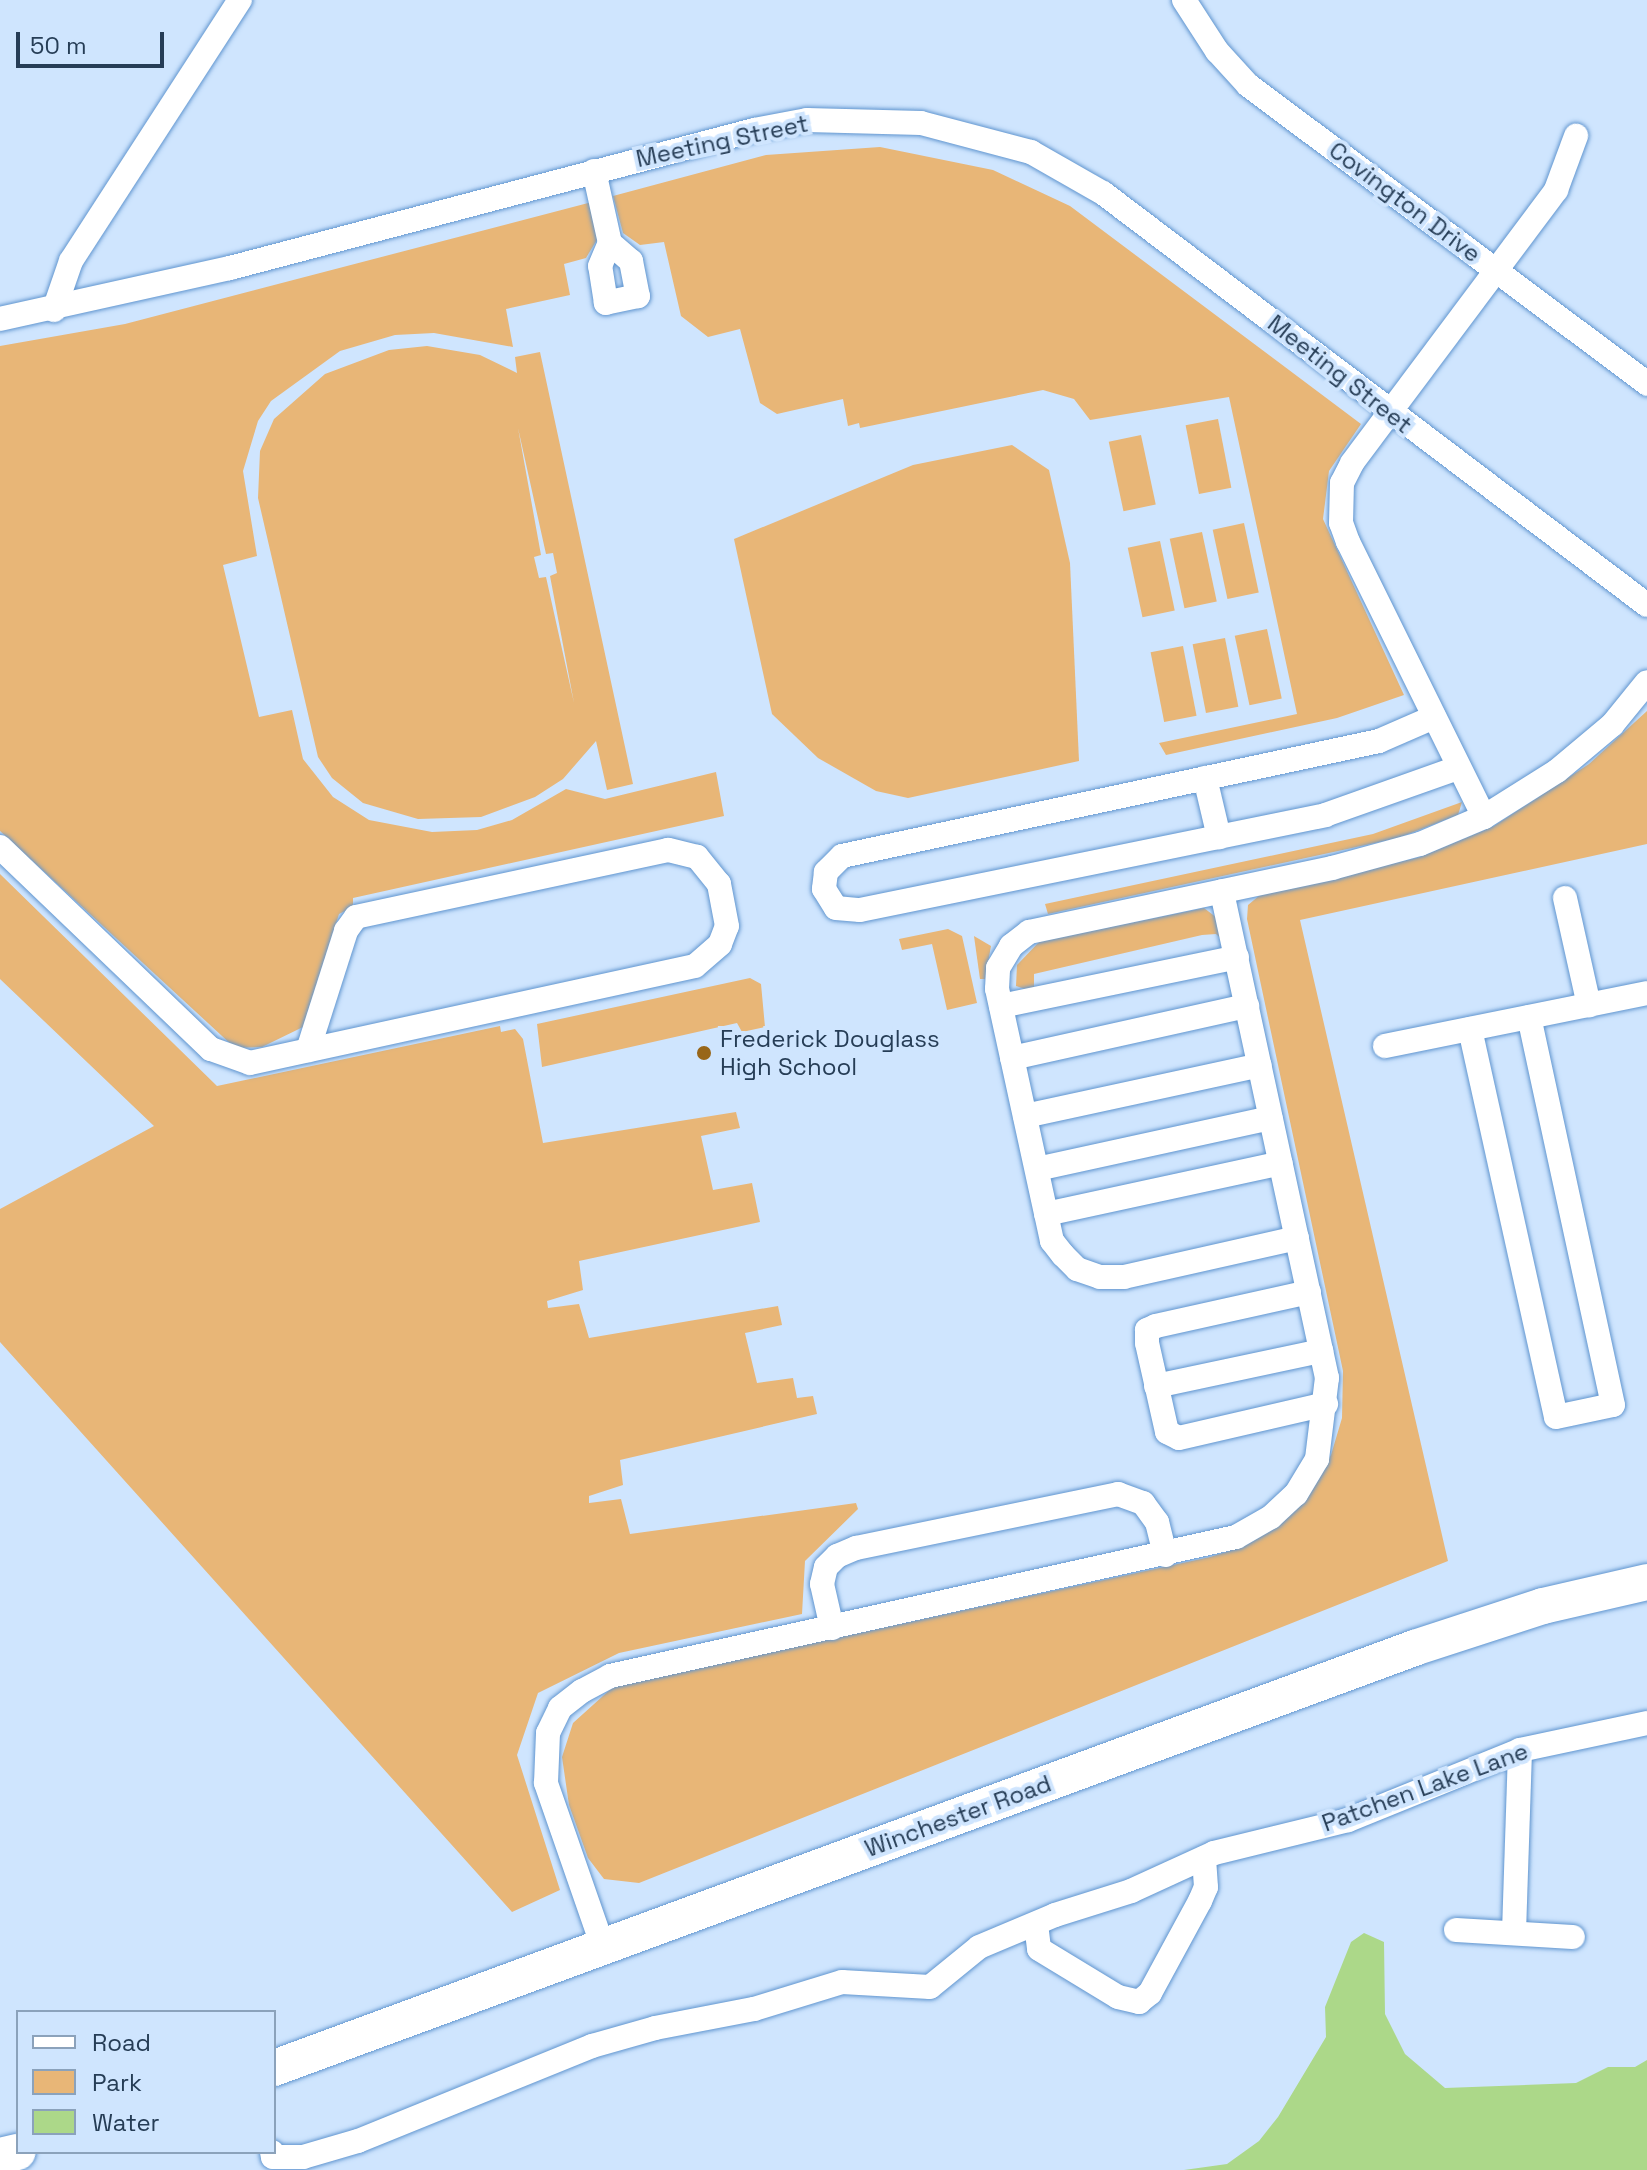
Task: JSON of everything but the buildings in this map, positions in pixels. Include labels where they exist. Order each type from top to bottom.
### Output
[{"type":"highway","name":"Winchester Road","points":[[276,2067],[1414,1648],[1543,1606],[1647,1582]]},
{"type":"street","points":[[54,310],[71,261],[240,0]]},
{"type":"street","name":"Covington Drive","points":[[1184,0],[1217,51],[1248,85],[1647,384]]},
{"type":"street","name":"Meeting Street","points":[[0,319],[54,310],[594,171],[807,120],[891,121],[974,133],[1031,152],[1103,193],[1391,415],[1647,605]]},
{"type":"street","points":[[1484,817],[1341,523],[1342,483],[1556,190],[1576,136]]},
{"type":"street","points":[[594,171],[610,243]]},
{"type":"street","points":[[1297,1238],[1138,1274],[1100,1277],[1077,1269],[1063,1255],[1052,1241],[1001,1006],[998,968],[1011,946],[1029,932],[1420,844],[1484,817],[1557,771],[1612,725],[1647,682]]},
{"type":"street","points":[[1434,717],[1379,741],[842,856],[826,872],[824,889],[836,908],[860,910],[1325,815],[1458,768]]},
{"type":"street","points":[[1205,778],[1219,837]]},
{"type":"street","points":[[0,847],[211,1049],[250,1063],[695,966],[720,944],[727,926],[719,884],[697,857],[668,850],[356,917],[346,931],[308,1050]]},
{"type":"street","points":[[603,1947],[546,1783],[548,1733],[560,1708],[610,1676],[1236,1537],[1271,1517],[1296,1494],[1317,1459],[1326,1404],[1321,1351],[1222,891]]},
{"type":"street","points":[[1565,898],[1589,1005]]},
{"type":"street","points":[[1001,1006],[1237,957]]},
{"type":"street","points":[[1385,1046],[1647,993]]},
{"type":"street","points":[[1012,1058],[1247,1006]]},
{"type":"street","points":[[1470,1029],[1556,1417],[1613,1405],[1529,1017]]},
{"type":"street","points":[[1025,1116],[1260,1065]]},
{"type":"street","points":[[1037,1169],[1271,1118]]},
{"type":"street","points":[[1046,1214],[1281,1163]]},
{"type":"street","points":[[1309,1292],[1147,1330],[1167,1432],[1179,1438],[1326,1404]]},
{"type":"street","points":[[1156,1386],[1321,1351]]},
{"type":"street","points":[[832,1628],[822,1584],[826,1567],[837,1556],[856,1548],[1118,1494],[1143,1503],[1157,1522],[1165,1555]]},
{"type":"street","name":"Patchen Lake Lane","points":[[274,2160],[303,2157],[358,2141],[592,2046],[655,2028],[754,2009],[842,1982],[930,1987],[979,1947],[1131,1891],[1204,1858],[1255,1840],[1348,1820],[1520,1750],[1647,1723]]},
{"type":"street","points":[[1514,1932],[1520,1750]]},
{"type":"street","points":[[1036,1924],[1039,1949],[1118,1997],[1139,2002],[1150,1993],[1200,1901],[1206,1887],[1204,1858]]},
{"type":"street","points":[[1456,1930],[1573,1937]]},
{"type":"green space","points":[[880,147],[993,170],[1070,206],[1361,424],[1329,471],[1323,519],[1404,695],[1337,718],[1166,755],[1159,743],[1297,714],[1229,397],[1090,420],[1074,399],[1043,390],[860,428],[859,423],[848,426],[843,399],[777,414],[760,403],[740,329],[708,337],[681,316],[664,242],[640,245],[623,233],[613,196],[766,155]]},
{"type":"green space","points":[[592,202],[598,238],[586,258],[564,264],[570,295],[506,309],[513,347],[434,333],[395,335],[340,351],[271,401],[258,421],[243,471],[257,556],[223,565],[259,717],[292,710],[303,759],[333,797],[369,820],[432,832],[477,830],[512,820],[566,789],[605,799],[716,772],[724,816],[353,898],[353,907],[339,914],[303,1027],[262,1047],[235,1048],[0,831],[0,346],[125,324]]},
{"type":"green space","points":[[427,346],[480,355],[517,373],[515,357],[540,352],[633,784],[607,790],[596,741],[563,779],[535,797],[481,817],[418,819],[363,803],[332,778],[318,757],[258,498],[260,451],[274,419],[325,374],[389,350]],"holes":[[[518,428],[546,554],[553,553],[557,573],[550,576],[574,703],[546,577],[539,578],[534,557],[541,555]]]},
{"type":"green space","points":[[1218,419],[1231,488],[1199,494],[1186,425]]},
{"type":"green space","points":[[1141,435],[1156,504],[1123,511],[1109,442]]},
{"type":"green space","points":[[1012,445],[1049,470],[1070,563],[1079,761],[908,798],[876,791],[818,758],[772,714],[734,539],[913,465]]},
{"type":"green space","points":[[1244,523],[1259,592],[1227,599],[1213,530]]},
{"type":"green space","points":[[1202,532],[1217,601],[1184,608],[1170,539]]},
{"type":"green space","points":[[1160,541],[1175,610],[1142,617],[1128,548]]},
{"type":"green space","points":[[1267,629],[1282,698],[1249,705],[1235,636]]},
{"type":"green space","points":[[1225,638],[1238,707],[1206,713],[1193,644]]},
{"type":"green space","points":[[1183,646],[1197,716],[1164,722],[1151,652]]},
{"type":"green space","points":[[1647,711],[1647,844],[1300,920],[1448,1561],[639,1883],[604,1879],[588,1858],[569,1805],[562,1757],[573,1723],[614,1686],[1210,1557],[1242,1547],[1310,1491],[1331,1455],[1342,1418],[1343,1371],[1247,919],[1248,905],[1260,895],[1420,857],[1494,826],[1589,764]]},
{"type":"green space","points":[[1462,802],[1458,815],[1398,838],[1048,914],[1045,904],[1373,834]]},
{"type":"green space","points":[[0,874],[217,1086],[500,1026],[501,1032],[515,1029],[523,1039],[543,1143],[736,1112],[740,1128],[701,1136],[713,1190],[752,1183],[760,1222],[579,1261],[583,1290],[547,1301],[548,1308],[579,1304],[589,1338],[778,1306],[782,1325],[745,1333],[757,1383],[793,1378],[797,1398],[813,1396],[817,1414],[620,1460],[623,1485],[589,1496],[589,1503],[621,1499],[630,1534],[856,1503],[858,1509],[805,1561],[802,1614],[619,1653],[538,1693],[517,1755],[560,1890],[512,1912],[0,1342],[0,1209],[154,1126],[0,979]]},
{"type":"green space","points":[[1204,908],[1221,921],[1225,942],[1216,934],[1202,935],[1034,974],[1034,992],[1016,986],[1017,965],[1040,941]]},
{"type":"green space","points":[[948,929],[962,936],[977,1003],[947,1010],[932,944],[902,950],[899,939]]},
{"type":"green space","points":[[974,936],[991,946],[985,979],[980,979]]},
{"type":"green space","points":[[750,978],[761,984],[765,1027],[742,1032],[737,1023],[542,1067],[537,1024]]},
{"type":"water","points":[[1364,1933],[1384,1942],[1385,2014],[1405,2054],[1445,2088],[1576,2083],[1608,2067],[1635,2067],[1647,2060],[1647,2170],[1184,2170],[1227,2164],[1259,2141],[1278,2117],[1326,2037],[1325,2007],[1351,1942]]},
{"type":"place","name":"Frederick Douglass High School","points":[[704,1053]]}]
